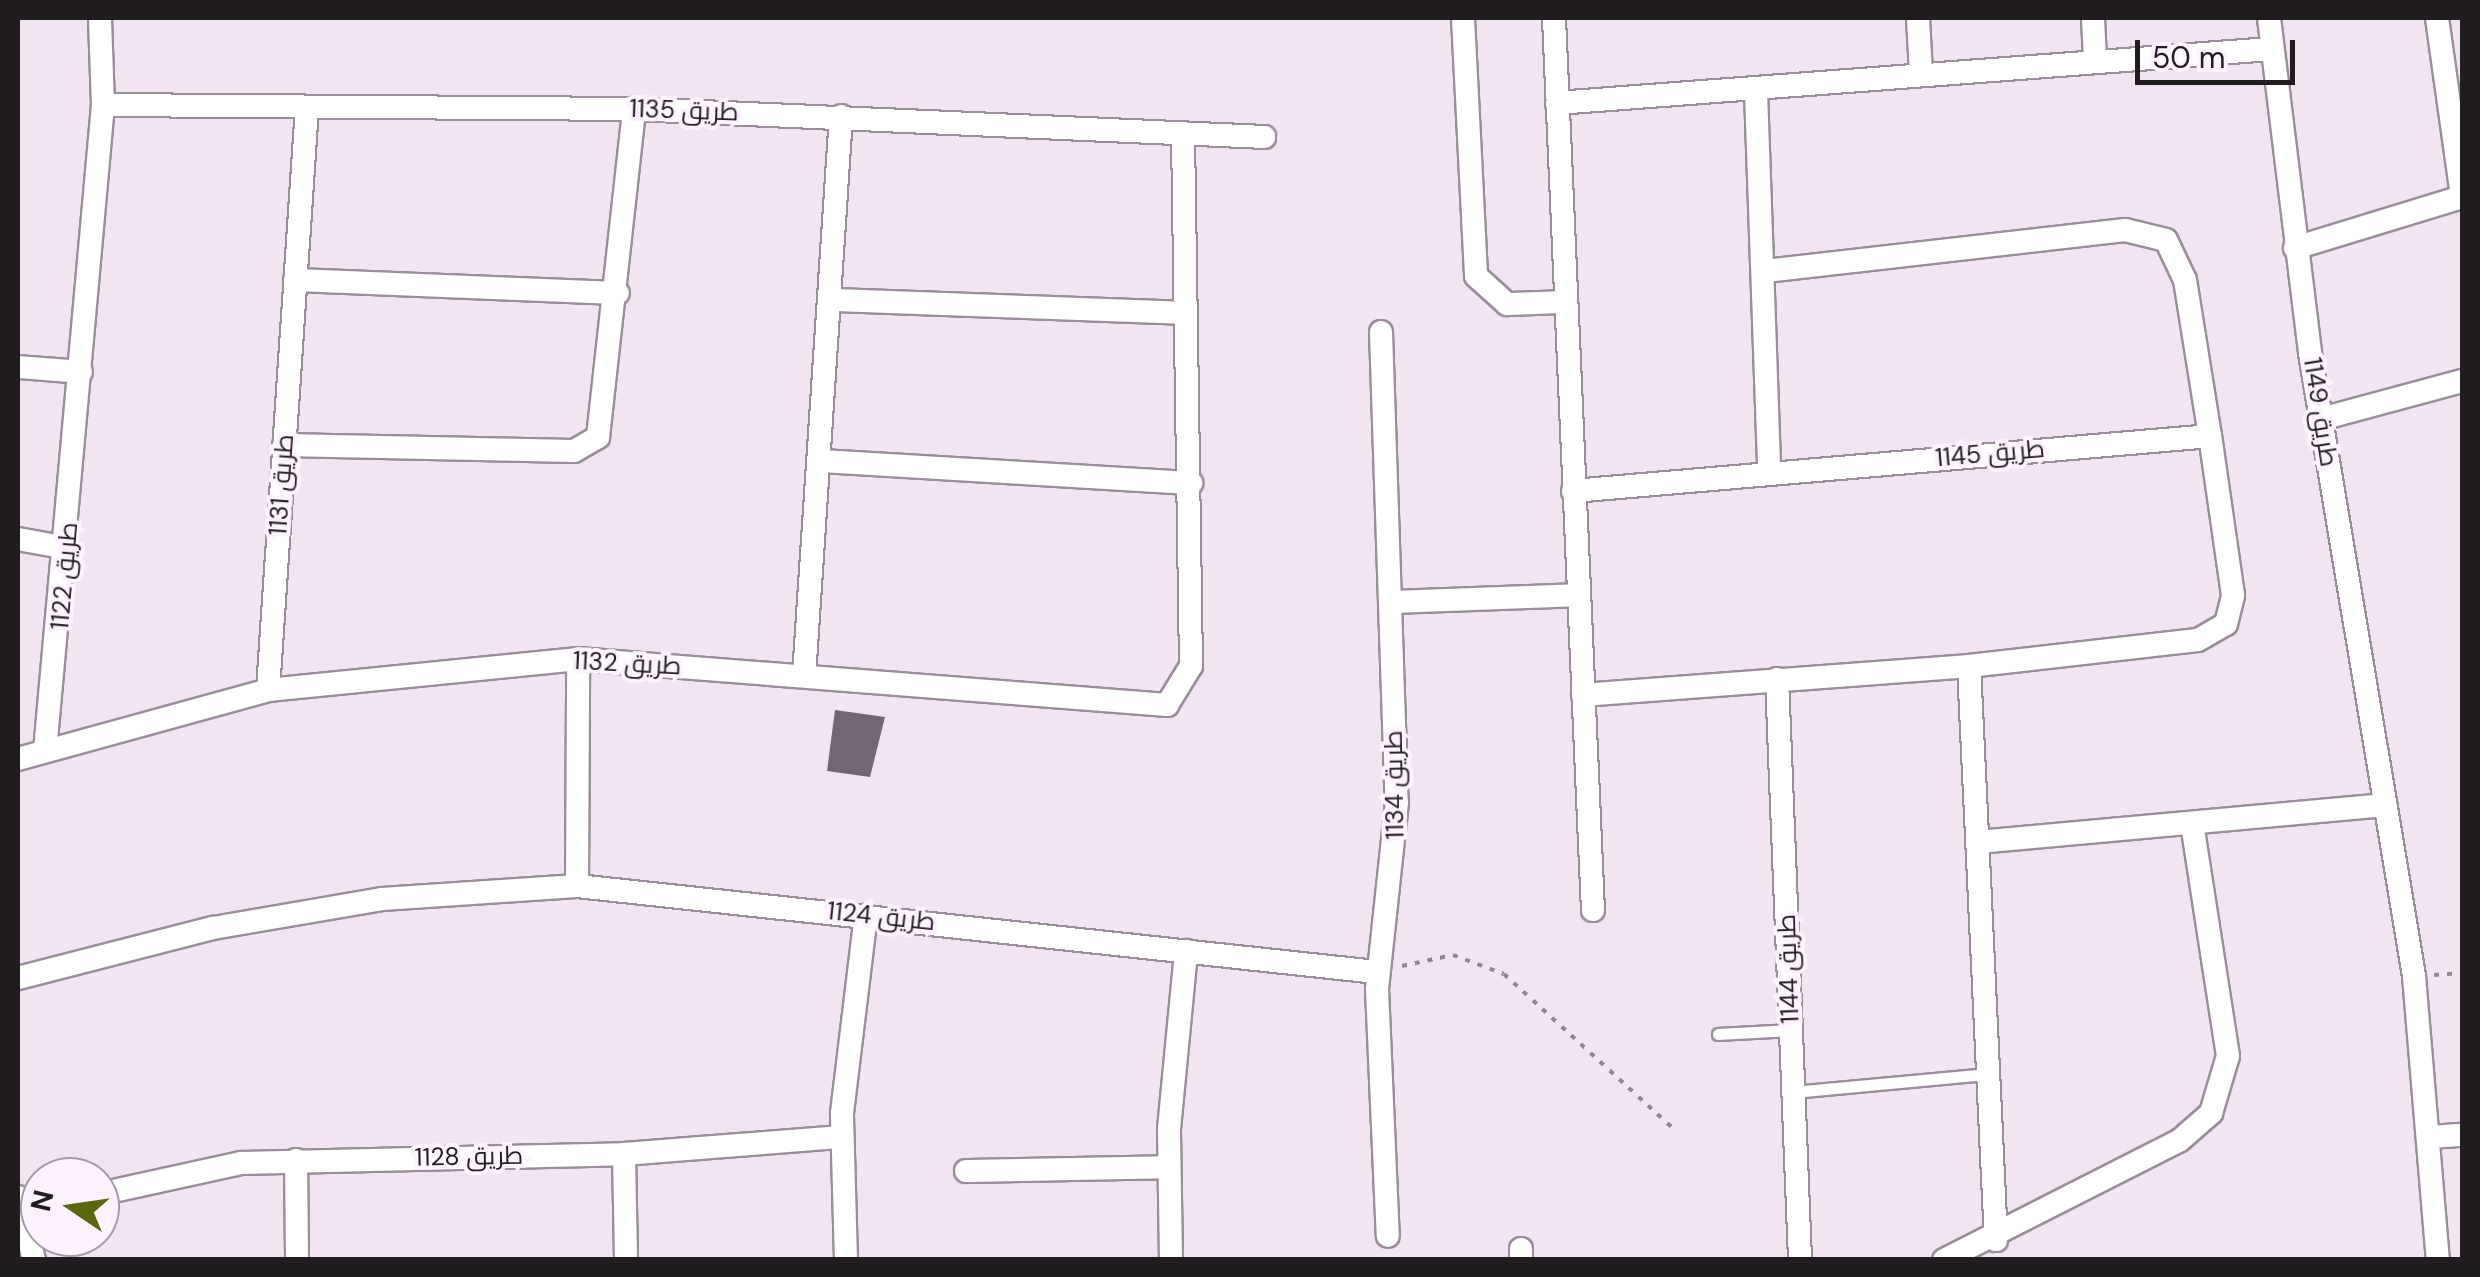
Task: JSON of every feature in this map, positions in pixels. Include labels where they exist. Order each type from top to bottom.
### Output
[{"type":"street","name":"طريق 1122","points":[[45,751],[68,548],[103,105],[100,18]]},
{"type":"street","points":[[1463,18],[1476,276],[1507,304],[1564,302]]},
{"type":"street","points":[[1554,18],[1593,910]]},
{"type":"street","points":[[1918,18],[1921,72]]},
{"type":"street","points":[[2093,18],[2095,61]]},
{"type":"street","name":"طريق 1149","points":[[2270,18],[2295,248],[2414,976],[2438,1260]]},
{"type":"street","points":[[2295,248],[2462,197],[2437,18]]},
{"type":"street","points":[[1557,103],[1756,92],[1921,72],[2271,48]]},
{"type":"street","points":[[1756,92],[1770,472]]},
{"type":"street","name":"طريق 1135","points":[[103,105],[634,109],[1264,137]]},
{"type":"street","name":"طريق 1131","points":[[268,690],[307,107]]},
{"type":"street","points":[[284,446],[574,451],[598,438],[618,293],[634,109]]},
{"type":"street","points":[[804,676],[833,300],[841,116]]},
{"type":"street","points":[[820,461],[1191,483],[1184,313],[1183,134]]},
{"type":"street","points":[[1583,695],[1970,666],[2198,640],[2226,624],[2233,595],[2210,436],[2185,280],[2166,240],[2125,230],[1763,271]]},
{"type":"street","points":[[296,280],[618,293]]},
{"type":"street","points":[[833,300],[1184,313]]},
{"type":"street","name":"طريق 1134","points":[[1381,332],[1396,840],[1377,972],[1388,1236]]},
{"type":"street","points":[[18,367],[82,372]]},
{"type":"street","points":[[2321,419],[2462,381]]},
{"type":"street","name":"طريق 1145","points":[[1573,491],[2210,436]]},
{"type":"street","name":"طريق 1132","points":[[45,751],[268,690],[578,659],[1156,709],[1183,692],[1191,666],[1191,483]]},
{"type":"street","points":[[18,539],[68,548]]},
{"type":"street","points":[[1390,602],[1578,595]]},
{"type":"street","points":[[577,886],[578,659]]},
{"type":"street","points":[[1970,666],[1996,1240]]},
{"type":"street","name":"طريق 1144","points":[[1777,679],[1800,1260]]},
{"type":"street","points":[[18,758],[45,751]]},
{"type":"street","points":[[1978,842],[2385,805]]},
{"type":"street","points":[[1944,1260],[1996,1240],[2180,1141],[2221,1096],[2228,1056],[2192,823]]},
{"type":"street","name":"طريق 1124","points":[[18,978],[214,928],[363,902],[577,886],[1377,972]]},
{"type":"street","points":[[846,1260],[841,1137],[866,915]]},
{"type":"street","points":[[1172,1260],[1168,1167],[1186,951]]},
{"type":"street","points":[[2430,1137],[2462,1135]]},
{"type":"street","name":"طريق 1128","points":[[120,1189],[195,1168],[296,1160],[624,1154],[841,1137]]},
{"type":"street","points":[[624,1154],[626,1260]]},
{"type":"street","points":[[296,1160],[297,1260]]},
{"type":"street","points":[[966,1172],[1168,1167]]},
{"type":"lane","points":[[1718,1034],[1791,1030]]},
{"type":"lane","points":[[1793,1092],[1988,1074]]},
{"type":"path","points":[[1377,972],[1452,955],[1478,960],[1547,1005],[1604,1074],[1675,1130]]},
{"type":"path","points":[[2414,976],[2462,973]]},
{"type":"building","points":[[835,710],[885,717],[870,777],[827,771]]}]
